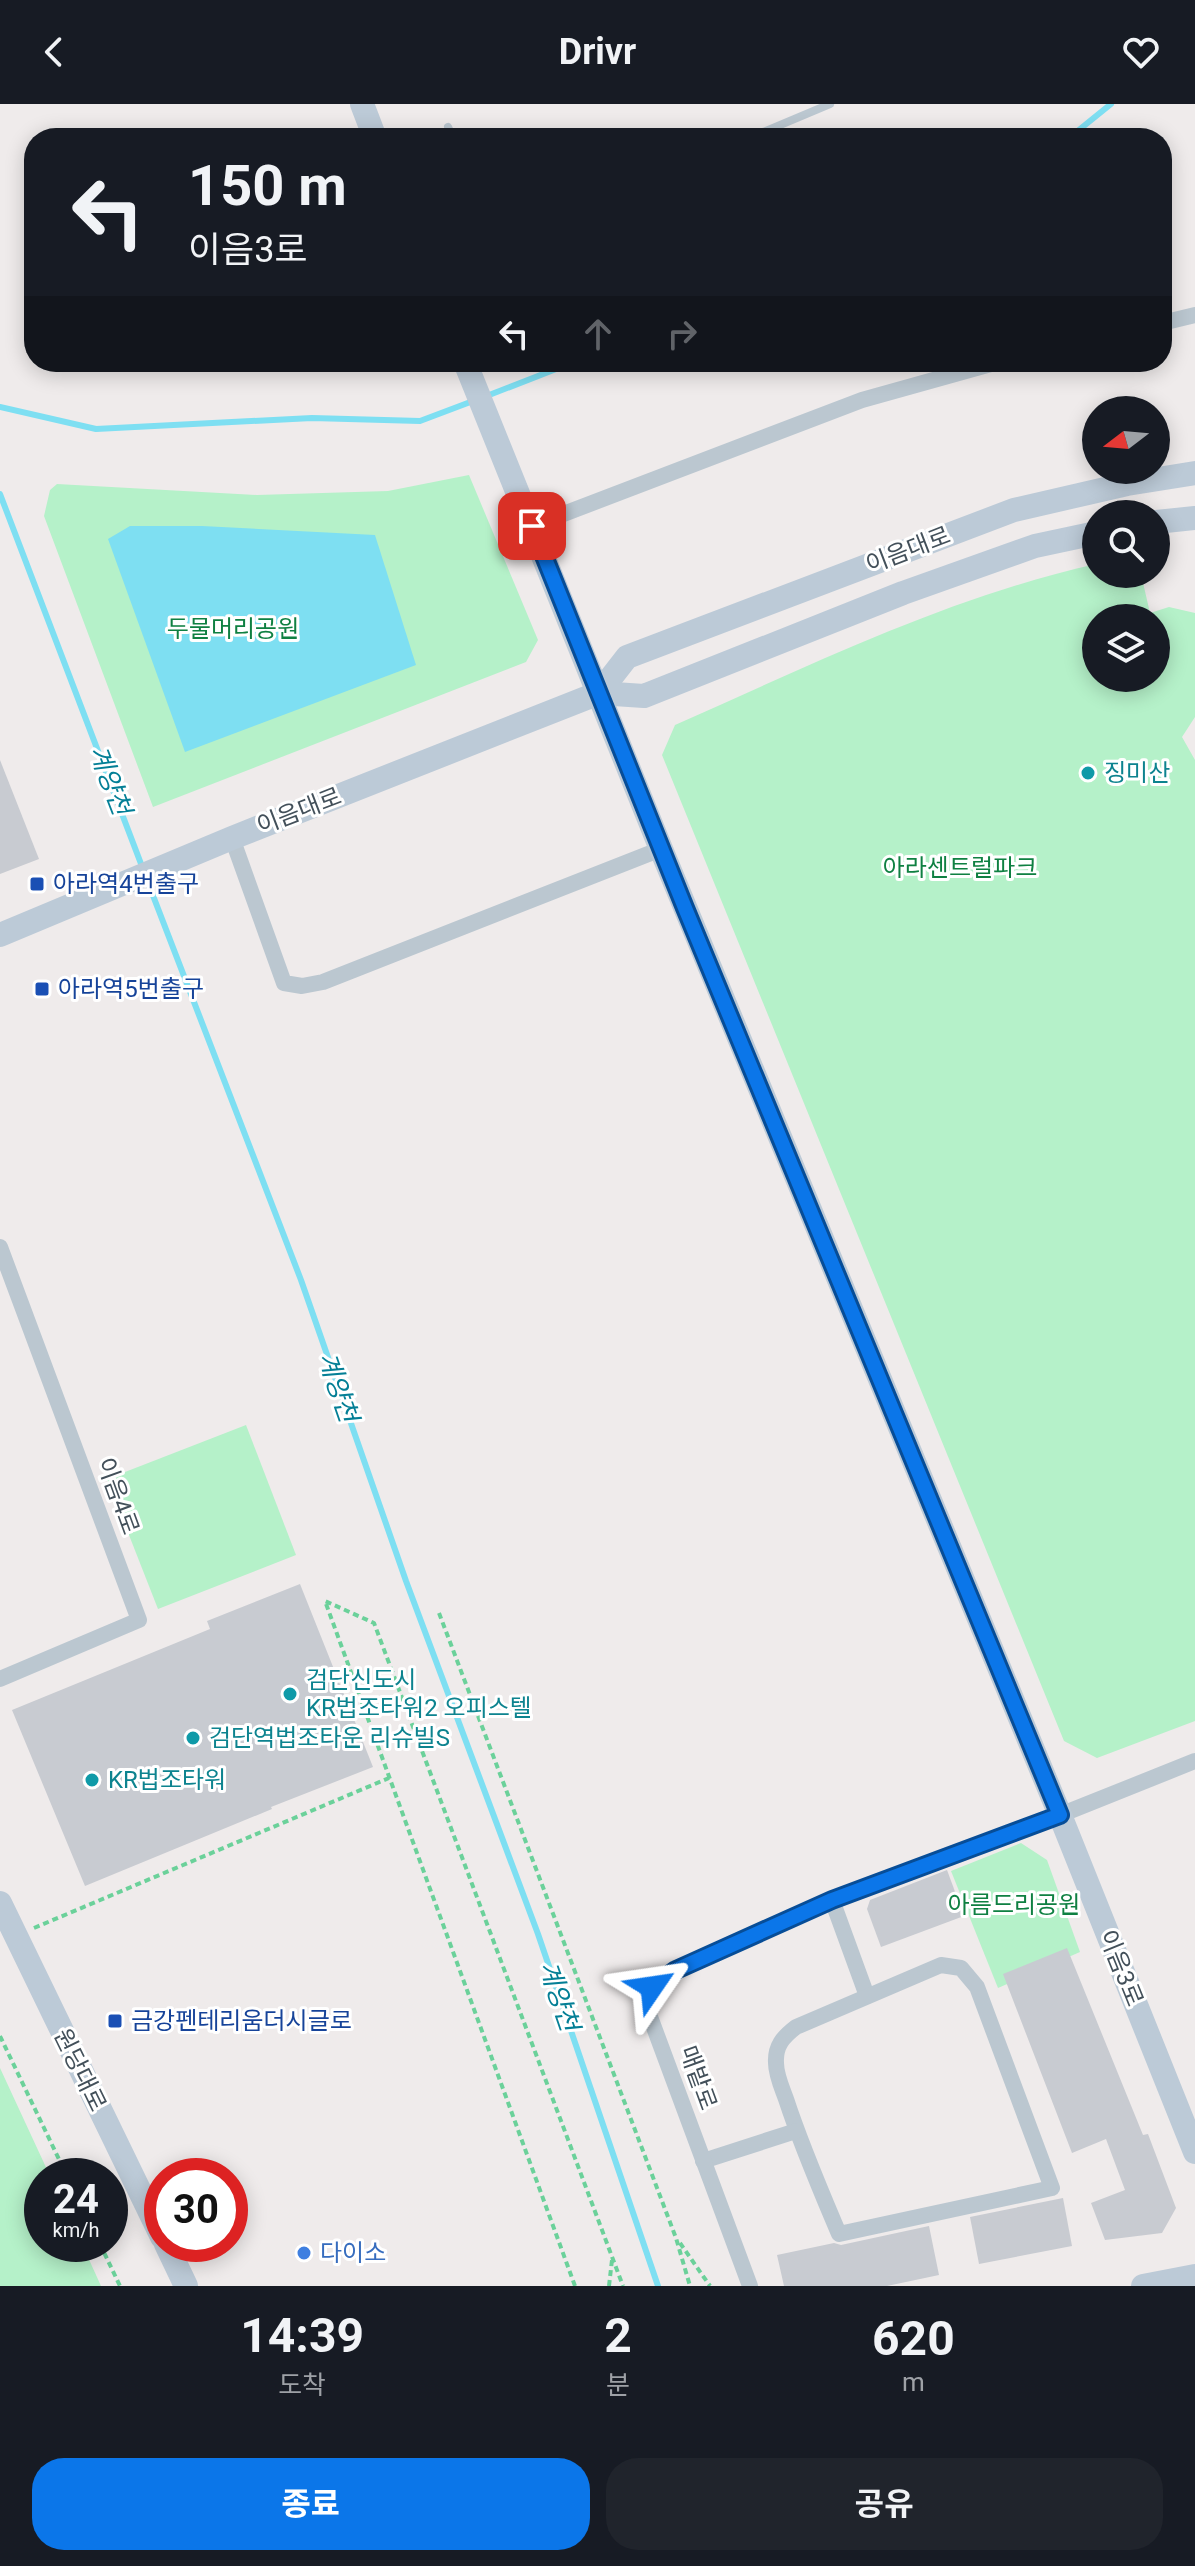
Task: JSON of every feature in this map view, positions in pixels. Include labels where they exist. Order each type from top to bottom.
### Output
[{"type":"main road","points":[[362,104],[371,128]]},
{"type":"main road","name":"이음3로","points":[[469,372],[661,849],[1060,1815],[1195,2152]]},
{"type":"main road","name":"이음대로","points":[[599,693],[627,657],[1014,510],[1127,484],[1195,473]]},
{"type":"main road","points":[[1170,521],[1195,518]]},
{"type":"main road","name":"이음대로","points":[[0,935],[174,861],[599,693],[644,696],[903,593],[1035,546],[1082,536]]},
{"type":"main road","name":"원당대로","points":[[0,1903],[144,2200]]},
{"type":"main road","points":[[175,2262],[186,2286]]},
{"type":"main road","points":[[1143,2286],[1195,2276]]},
{"type":"street","points":[[1172,321],[1195,315]]},
{"type":"street","points":[[532,526],[862,400],[962,372]]},
{"type":"street","points":[[232,838],[284,983],[302,986],[337,976],[661,849]]},
{"type":"street","name":"이음4로","points":[[0,1247],[139,1620],[0,1679]]},
{"type":"street","name":"매밭로","points":[[750,2286],[649,2014],[652,1987],[676,1970],[832,1900],[1195,1761]]},
{"type":"street","points":[[832,1900],[867,1996]]},
{"type":"street","points":[[941,1965],[961,1968],[977,1987],[1052,2188],[839,2234],[796,2131],[775,2065],[778,2046],[784,2036],[796,2027],[867,1996],[941,1965]]},
{"type":"street","points":[[703,2161],[796,2131]]},
{"type":"lane","points":[[773,128],[830,104]]},
{"type":"path","points":[[575,2286],[325,1601],[374,1623],[623,2286]]},
{"type":"path","points":[[439,1613],[676,2238],[690,2286]]},
{"type":"path","points":[[15,1936],[389,1778]]},
{"type":"path","points":[[0,2036],[58,2158]]},
{"type":"path","points":[[676,2238],[710,2286]]},
{"type":"path","points":[[609,2286],[612,2258]]},
{"type":"path","points":[[109,2262],[120,2286]]},
{"type":"green space","name":"두물머리공원","points":[[469,475],[538,640],[526,662],[153,807],[44,516],[50,490],[57,484],[257,495],[388,491]]},
{"type":"green space","name":"아라센트럴파크","points":[[1082,568],[1082,588],[1144,588],[1148,604],[1082,604],[1082,692],[1170,692],[1170,607],[1195,613],[1195,717],[1182,737],[1195,760],[1195,1721],[1097,1758],[1064,1741],[662,755],[675,725],[882,634],[988,594]]},
{"type":"green space","points":[[246,1425],[296,1555],[158,1609],[107,1479]]},
{"type":"green space","name":"아름드리공원","points":[[1021,1843],[1047,1860],[1080,1952],[998,1988],[951,1871]]},
{"type":"green space","points":[[0,2068],[42,2158],[24,2158],[24,2262],[90,2262],[101,2286],[0,2286]]},
{"type":"water","points":[[130,526],[202,526],[375,535],[416,665],[185,752],[108,539]]},
{"type":"building","points":[[0,760],[39,859],[0,874]]},
{"type":"building","points":[[300,1584],[373,1767],[85,1886],[12,1710],[210,1629],[207,1621]]},
{"type":"building","points":[[947,1870],[964,1916],[881,1947],[867,1909],[870,1900]]},
{"type":"building","points":[[1067,1948],[1143,2135],[1148,2134],[1176,2208],[1162,2233],[1105,2240],[1091,2203],[1125,2190],[1106,2139],[1072,2153],[1003,1974]]},
{"type":"building","points":[[1063,2198],[1072,2246],[979,2264],[970,2217]]},
{"type":"building","points":[[929,2226],[939,2275],[887,2286],[784,2286],[777,2255]]},
{"type":"waterway","name":"계양천","points":[[1081,128],[1111,104]]},
{"type":"waterway","name":"계양천","points":[[484,397],[548,372]]},
{"type":"waterway","name":"계양천","points":[[0,407],[96,429],[312,418],[420,421],[473,401]]},
{"type":"waterway","name":"계양천","points":[[0,494],[143,869]]},
{"type":"waterway","name":"계양천","points":[[147,880],[301,1280],[406,1581],[538,1934],[658,2286]]},
{"type":"place","name":"징미산","points":[[1088,773]]},
{"type":"place","name":"아라역4번출구","points":[[37,884]]},
{"type":"place","name":"아라역5번출구","points":[[42,989]]},
{"type":"place","name":"검단신도시 KR법조타워2 오피스텔","points":[[290,1694]]},
{"type":"place","name":"검단역법조타운 리슈빌S","points":[[193,1738]]},
{"type":"place","name":"KR법조타워","points":[[92,1780]]},
{"type":"place","name":"금강펜테리움더시글로","points":[[115,2021]]},
{"type":"place","name":"다이소","points":[[304,2253]]},
{"type":"route","points":[[532,526],[685,908],[1060,1815],[832,1900],[676,1970],[652,1987]]}]
